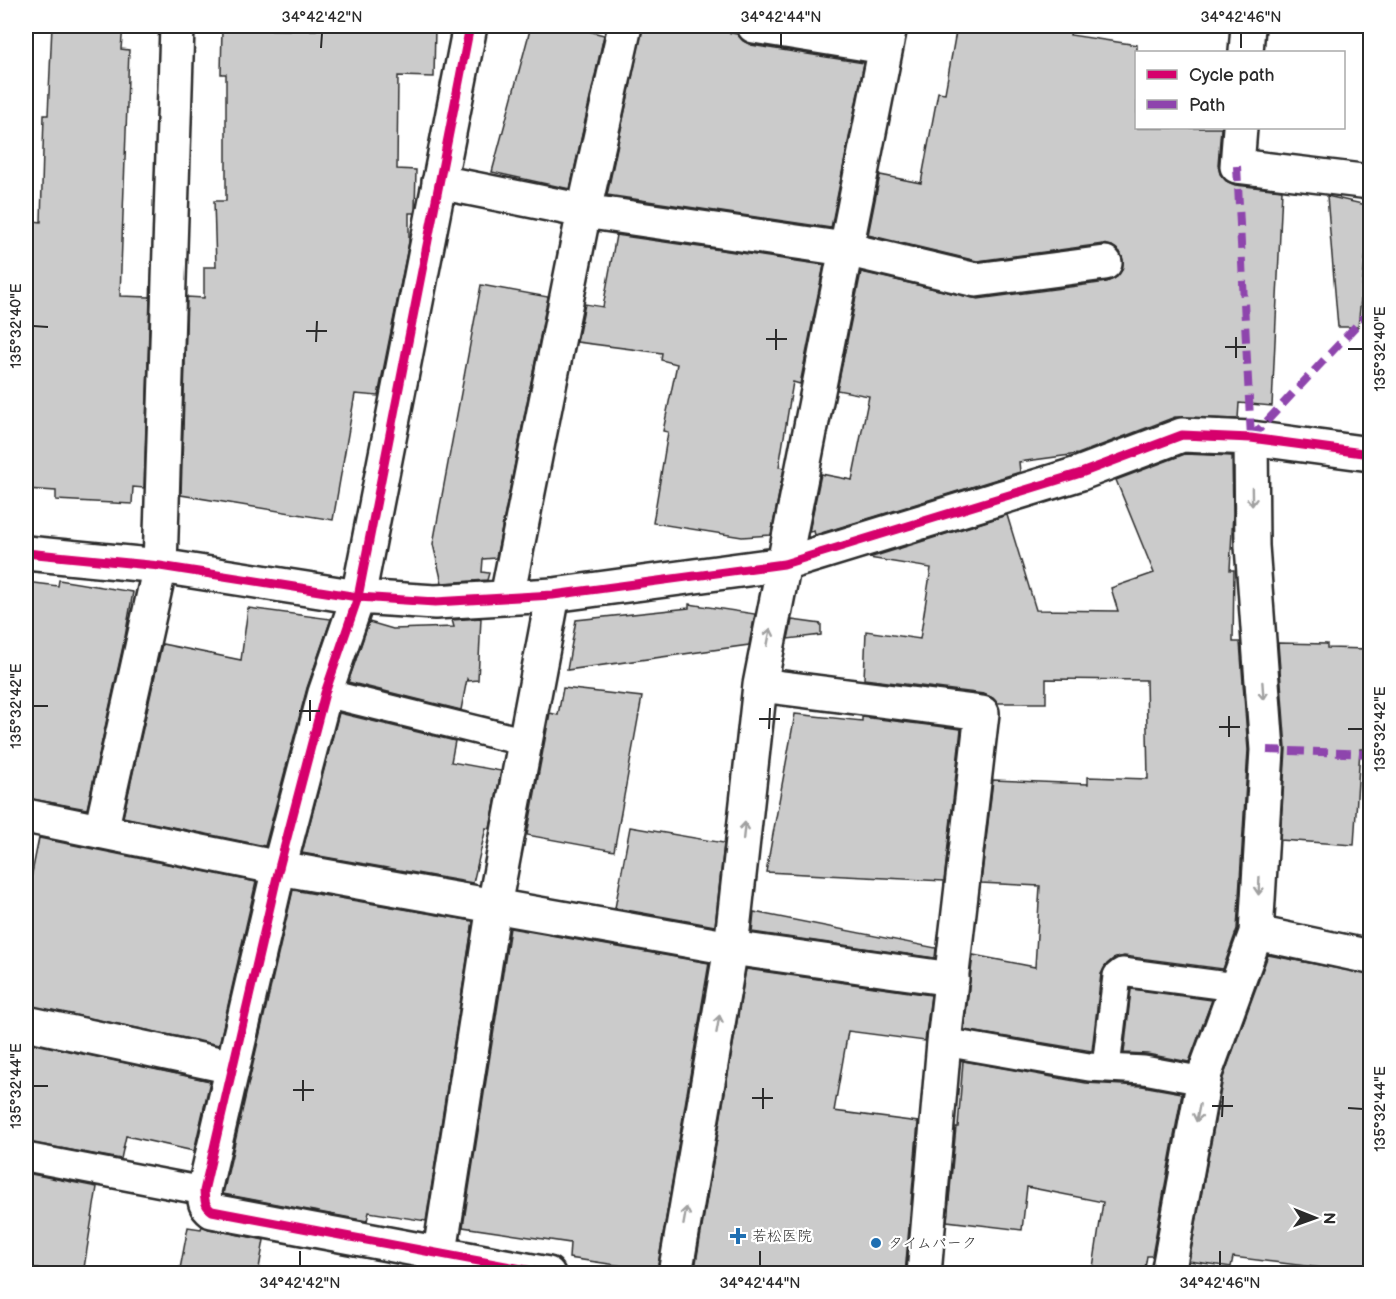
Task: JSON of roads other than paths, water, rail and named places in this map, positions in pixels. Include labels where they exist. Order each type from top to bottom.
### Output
[{"type":"street","points":[[101,831],[160,566],[177,26]]},
{"type":"street","points":[[470,26],[358,597],[325,693],[279,868],[204,1191],[206,1207],[212,1211],[548,1274]]},
{"type":"street","points":[[507,597],[584,210],[625,26]]},
{"type":"street","points":[[675,1274],[731,948],[760,685],[887,36],[754,26]]},
{"type":"street","points":[[1246,51],[1248,26]]},
{"type":"street","points":[[1240,129],[1237,166],[1371,182]]},
{"type":"street","points":[[439,182],[584,210],[845,249],[976,280],[1105,263]]},
{"type":"street","points":[[26,553],[160,566],[358,597],[435,602],[553,595],[784,564],[1081,473],[1182,435],[1251,438],[1371,454]]},
{"type":"street","points":[[1168,1274],[1205,1074],[1256,933],[1267,750],[1252,546],[1251,438]]},
{"type":"street","points":[[440,1252],[494,906],[553,595]]},
{"type":"street","points":[[760,685],[982,713],[944,1042],[924,1274]]},
{"type":"street","points":[[26,816],[279,868],[731,948],[952,979]]},
{"type":"street","points":[[1256,933],[1371,957]]},
{"type":"street","points":[[26,1023],[233,1067]]},
{"type":"lane","points":[[325,693],[526,742]]},
{"type":"lane","points":[[1106,1067],[1116,976],[1122,972],[1236,987]]},
{"type":"lane","points":[[944,1042],[1089,1067],[1144,1070],[1204,1081]]},
{"type":"lane","points":[[26,1157],[204,1191]]},
{"type":"place","name":"若松医院","points":[[738,1236]]},
{"type":"place","name":"タイムパーク","points":[[876,1243]]}]
